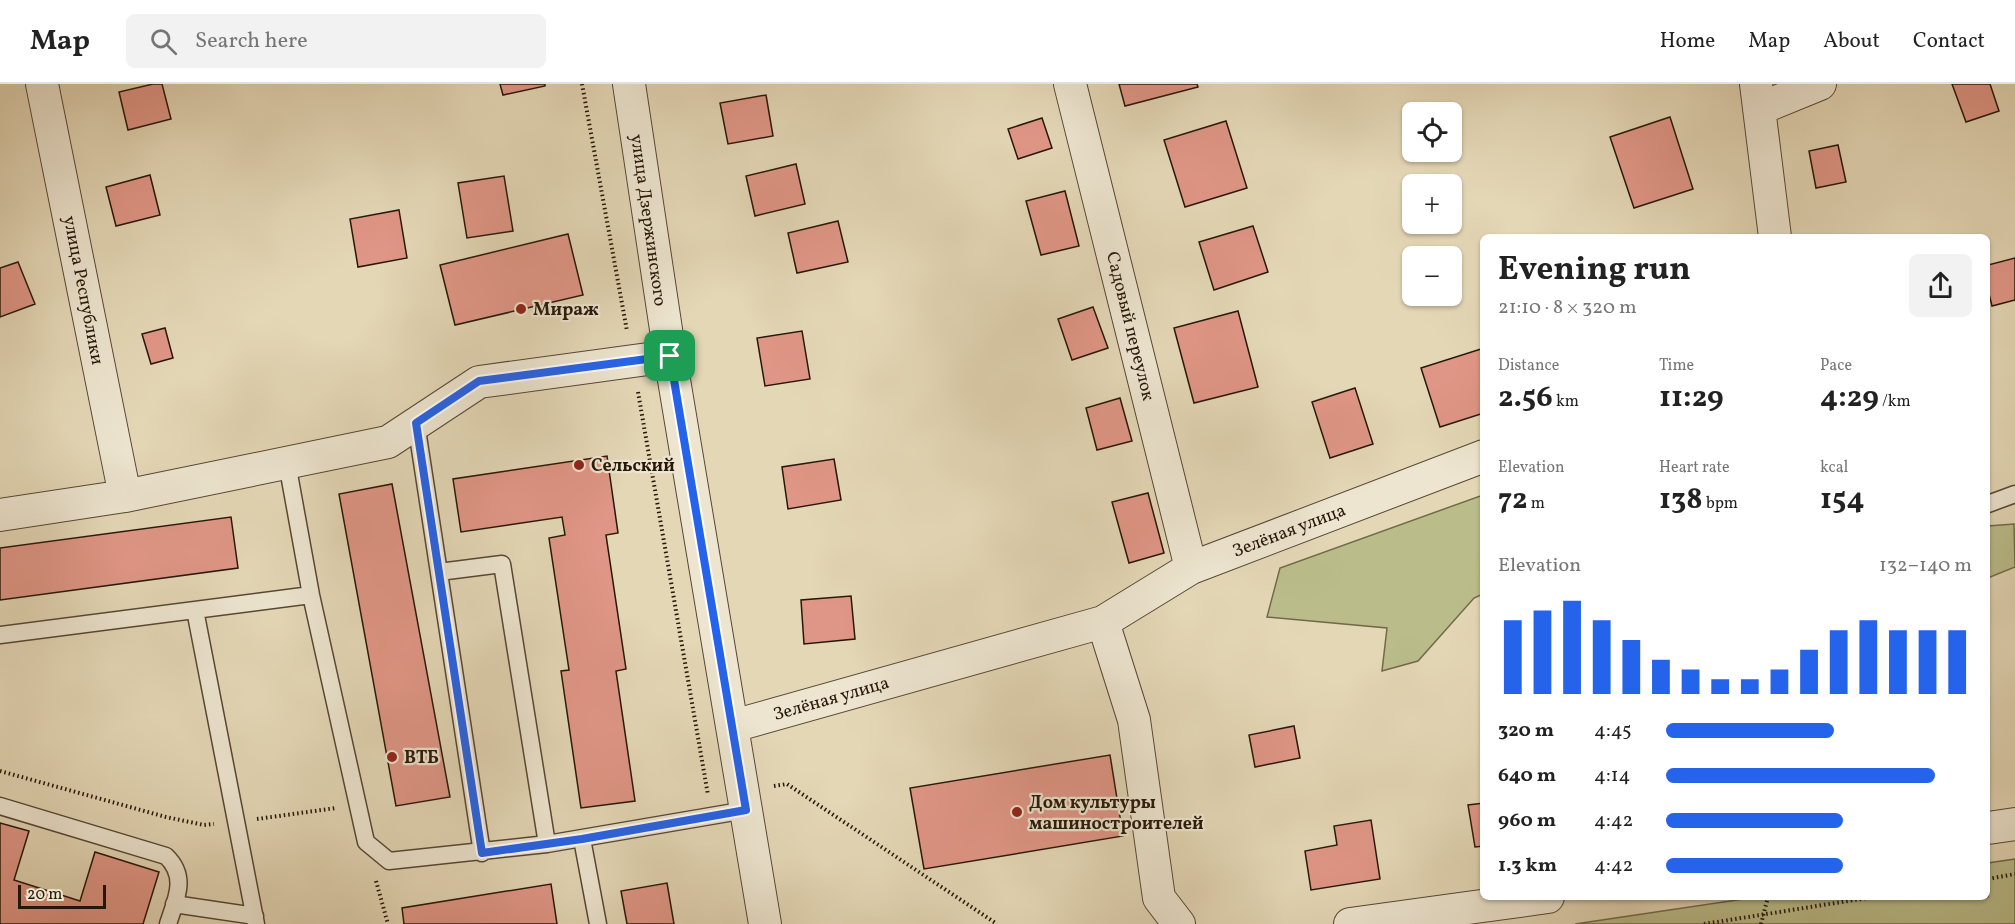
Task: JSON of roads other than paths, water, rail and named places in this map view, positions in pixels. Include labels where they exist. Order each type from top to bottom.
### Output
[{"type":"street","name":"улица Республики","points":[[42,84],[125,496]]},
{"type":"street","name":"улица Дзержинского","points":[[629,84],[670,356],[765,924]]},
{"type":"street","name":"Садовый переулок","points":[[1070,84],[1191,568]]},
{"type":"street","points":[[1775,234],[1758,96],[1820,84]]},
{"type":"street","points":[[0,515],[125,496],[388,442],[479,381],[670,356]]},
{"type":"street","name":"Зелёная улица","points":[[733,726],[1103,622],[1191,568],[1480,458]]},
{"type":"street","points":[[1103,622],[1134,720],[1159,898],[1179,924]]},
{"type":"street","points":[[1990,828],[2015,824]]},
{"type":"street","points":[[1350,924],[1438,914],[1529,900]]},
{"type":"lane","points":[[416,423],[482,853]]},
{"type":"lane","points":[[287,463],[311,595],[366,842],[389,861],[482,853],[711,817],[745,800]]},
{"type":"lane","points":[[1990,503],[2015,494]]},
{"type":"lane","points":[[439,572],[502,564],[547,844]]},
{"type":"lane","points":[[0,635],[311,595]]},
{"type":"lane","points":[[174,904],[256,920],[195,610]]},
{"type":"lane","points":[[0,806],[166,856],[179,873],[180,886],[168,924]]},
{"type":"lane","points":[[582,839],[598,924]]},
{"type":"place","name":"Мираж","points":[[521,309]]},
{"type":"place","name":"Сельский","points":[[579,465]]},
{"type":"place","name":"ВТБ","points":[[392,757]]},
{"type":"place","name":"Дом культуры машиностроителей","points":[[1017,812]]}]
